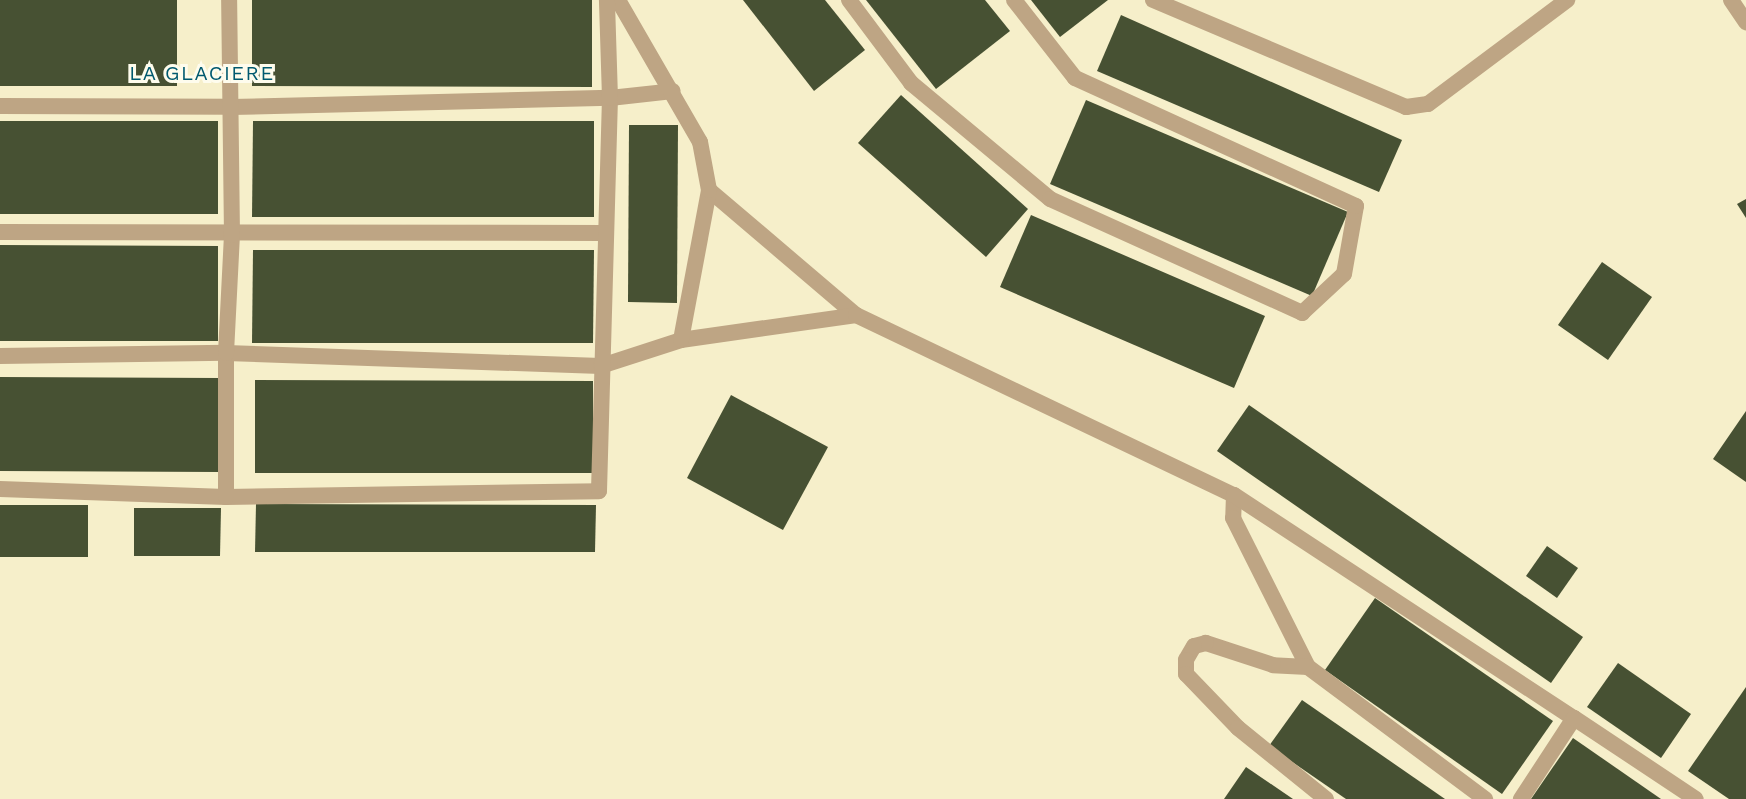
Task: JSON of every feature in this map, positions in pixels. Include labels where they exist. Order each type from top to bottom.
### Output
[{"type":"street","points":[[226,497],[226,353],[232,235],[229,0]]},
{"type":"street","points":[[0,489],[226,497],[599,491],[610,98],[607,0]]},
{"type":"street","points":[[618,0],[673,91],[700,142],[709,190],[681,340]]},
{"type":"street","points":[[849,0],[911,83],[1050,199],[1302,313],[1344,274],[1356,206],[1075,78],[1014,0]]},
{"type":"street","points":[[1153,0],[1406,107],[1428,104],[1567,0]]},
{"type":"street","points":[[1731,0],[1746,22]]},
{"type":"street","points":[[0,106],[231,107],[610,98],[673,91]]},
{"type":"street","points":[[709,190],[856,315],[1234,495],[1696,799]]},
{"type":"street","points":[[0,232],[232,235],[606,233]]},
{"type":"street","points":[[0,356],[226,353],[602,366],[681,340],[856,315]]},
{"type":"street","points":[[1234,495],[1233,518],[1308,668],[1485,799]]},
{"type":"street","points":[[1308,668],[1273,665],[1206,642],[1194,646],[1186,660],[1186,674],[1238,728],[1326,799]]},
{"type":"street","points":[[1521,799],[1574,718]]},
{"type":"building","points":[[0,0],[177,0],[177,86],[0,86]]},
{"type":"building","points":[[252,0],[592,0],[592,87],[252,86]]},
{"type":"building","points":[[743,0],[825,0],[865,50],[814,91]]},
{"type":"building","points":[[866,0],[985,0],[1010,31],[936,89]]},
{"type":"building","points":[[1031,0],[1108,0],[1060,37]]},
{"type":"building","points":[[1121,15],[1402,140],[1379,192],[1097,71]]},
{"type":"building","points":[[901,95],[1028,209],[986,257],[858,143]]},
{"type":"building","points":[[1086,100],[1348,212],[1312,296],[1050,184]]},
{"type":"building","points":[[0,121],[218,121],[218,214],[0,214]]},
{"type":"building","points":[[253,121],[594,121],[594,217],[252,217]]},
{"type":"building","points":[[629,125],[678,125],[677,303],[628,302]]},
{"type":"building","points":[[1746,199],[1746,218],[1737,204]]},
{"type":"building","points":[[1031,215],[1265,316],[1234,388],[1000,287]]},
{"type":"building","points":[[0,245],[218,246],[218,341],[0,341]]},
{"type":"building","points":[[253,250],[594,250],[593,343],[252,343]]},
{"type":"building","points":[[1602,262],[1652,297],[1608,360],[1558,325]]},
{"type":"building","points":[[0,377],[219,378],[219,472],[0,471]]},
{"type":"building","points":[[255,380],[593,381],[593,473],[255,473]]},
{"type":"building","points":[[731,395],[828,447],[783,530],[687,478]]},
{"type":"building","points":[[1249,405],[1583,637],[1551,683],[1217,451]]},
{"type":"building","points":[[1746,411],[1746,482],[1713,459]]},
{"type":"building","points":[[256,504],[596,505],[595,552],[255,552]]},
{"type":"building","points":[[0,505],[88,505],[88,557],[0,557]]},
{"type":"building","points":[[134,508],[221,508],[220,556],[134,556]]},
{"type":"building","points":[[1547,546],[1578,568],[1557,598],[1526,576]]},
{"type":"building","points":[[1375,598],[1553,721],[1502,794],[1325,670]]},
{"type":"building","points":[[1618,663],[1691,714],[1661,758],[1587,707]]},
{"type":"building","points":[[1746,687],[1746,799],[1729,799],[1688,771]]},
{"type":"building","points":[[1302,700],[1445,799],[1346,799],[1269,746]]},
{"type":"building","points":[[1573,738],[1661,799],[1531,799]]},
{"type":"building","points":[[1246,767],[1293,799],[1224,799]]},
{"type":"district","name":"LA GLACIERE","points":[[202,73]]}]
